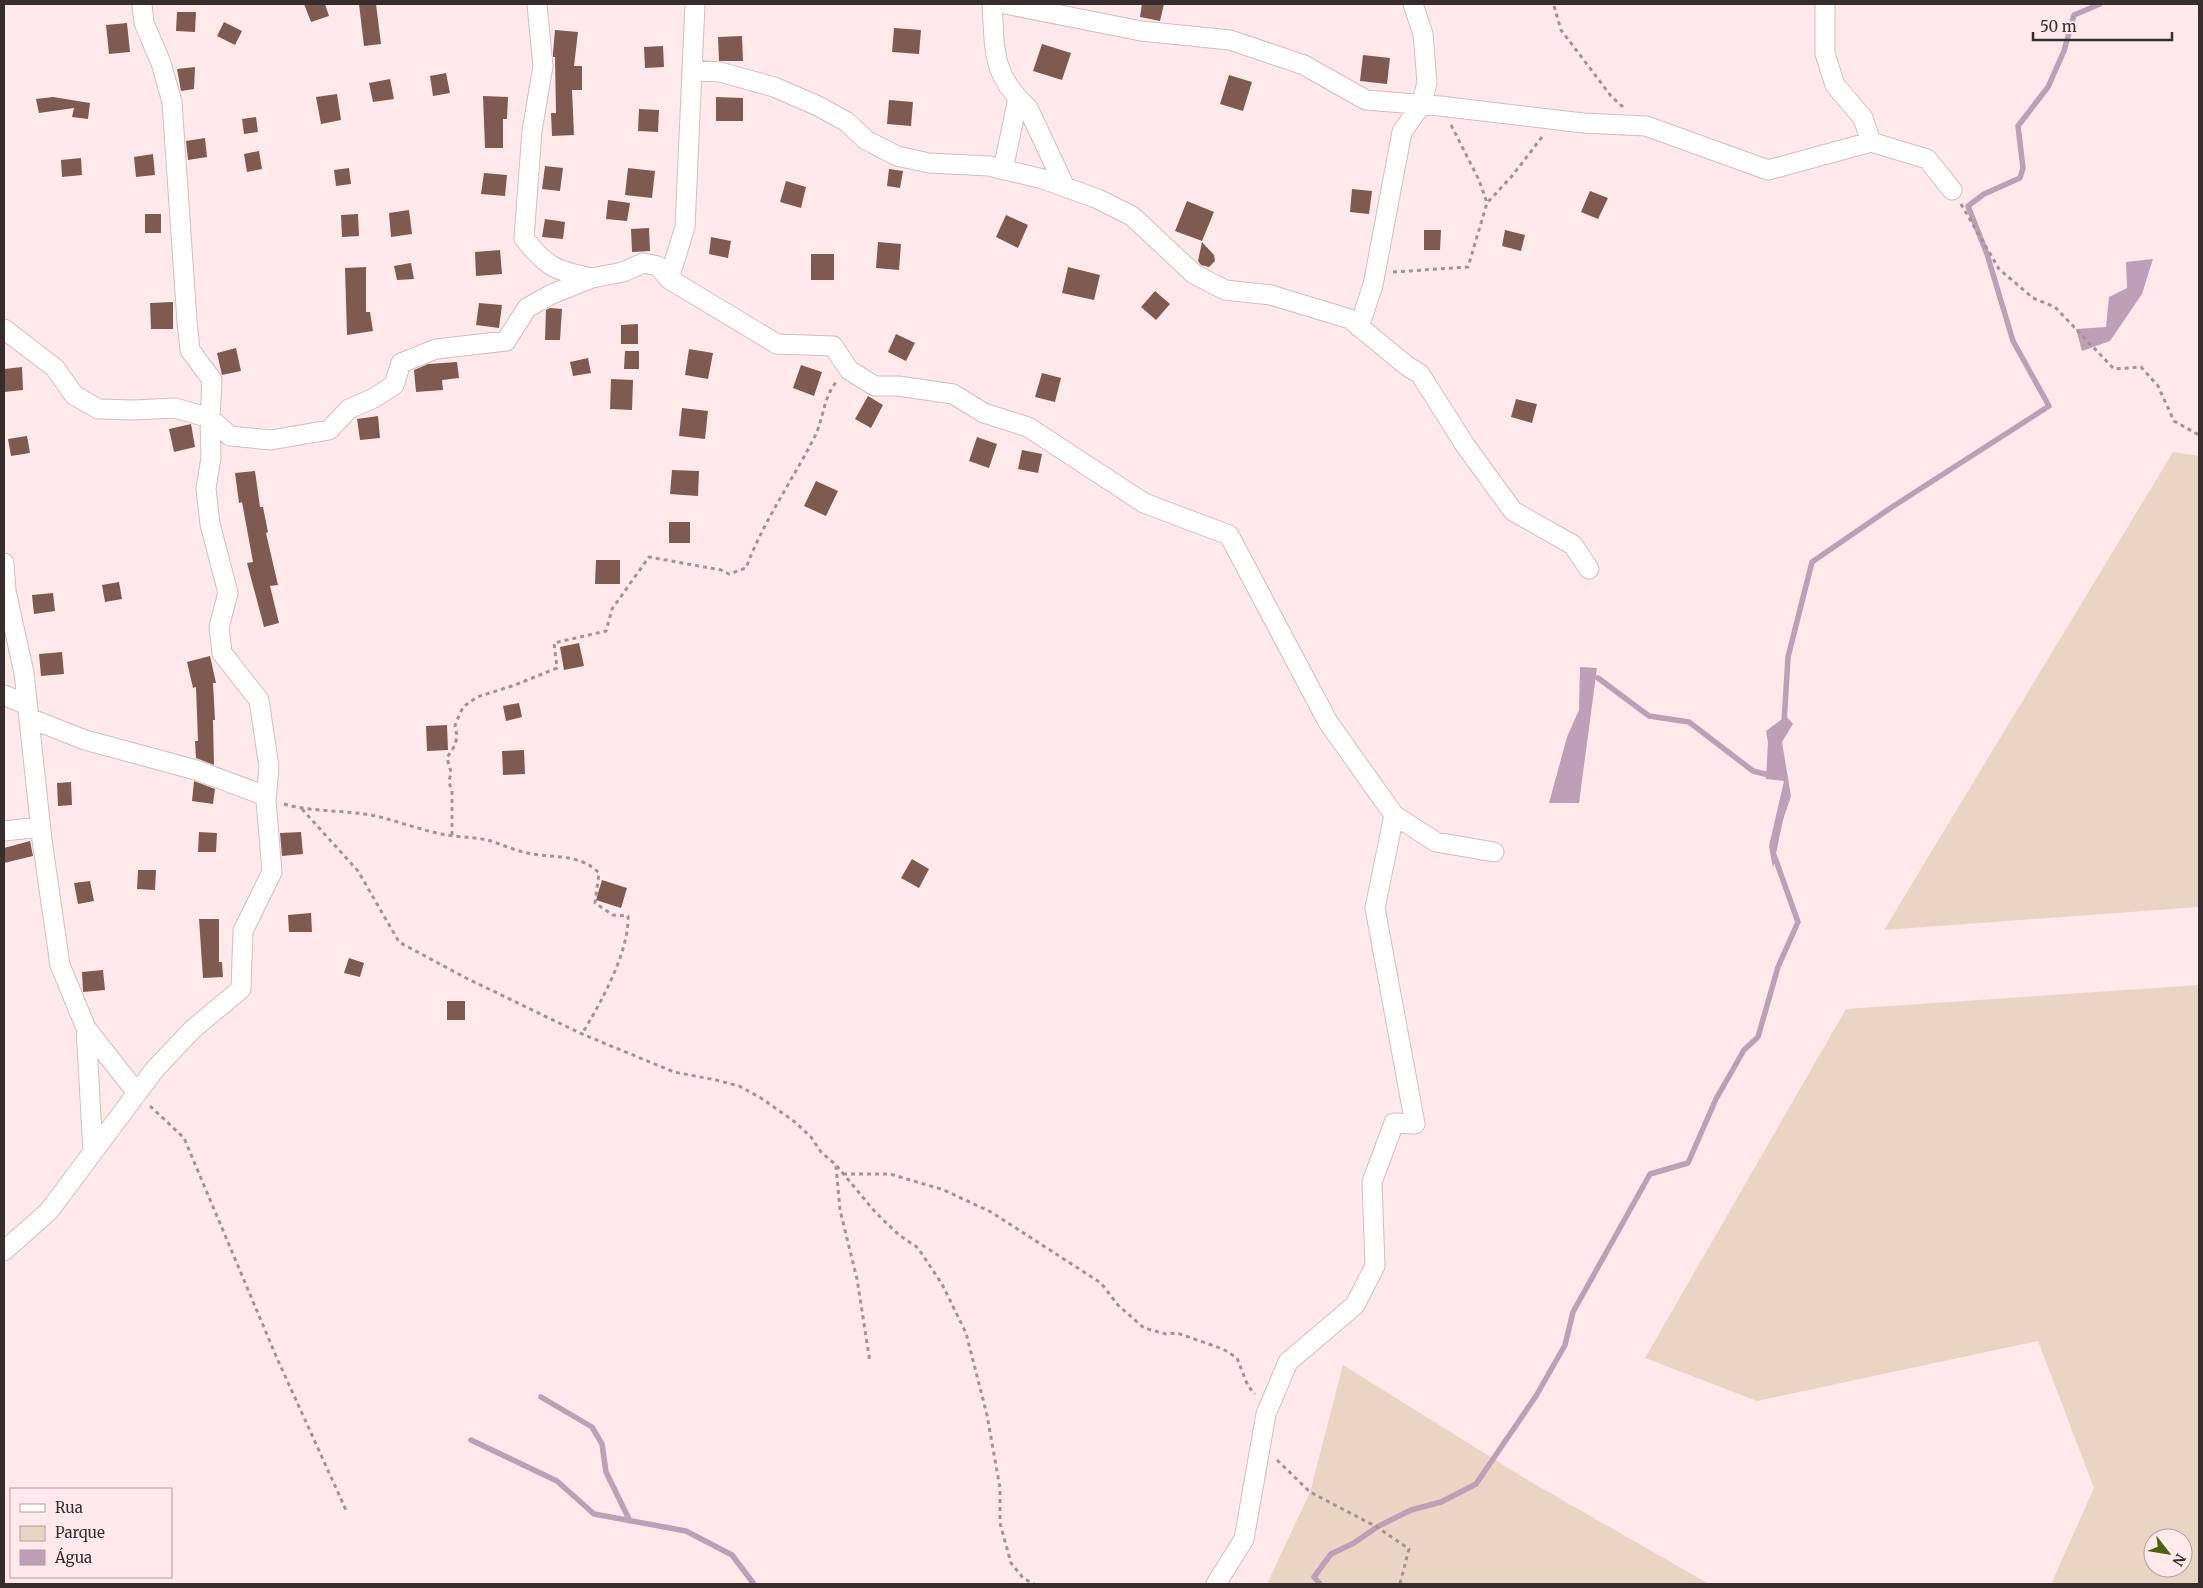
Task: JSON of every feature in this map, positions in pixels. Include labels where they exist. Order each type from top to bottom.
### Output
[{"type":"street","points":[[4,1250],[49,1211],[155,1069],[193,1029],[241,989],[243,931],[272,872],[266,798],[269,767],[258,700],[222,653],[219,627],[228,593],[210,524],[206,488],[211,458],[210,418],[212,380],[190,350],[172,102],[161,64],[144,23],[142,4]]},
{"type":"street","points":[[537,4],[543,66],[532,131],[524,238],[540,259],[563,273],[592,278]]},
{"type":"street","points":[[669,279],[685,227],[695,4]]},
{"type":"street","points":[[992,4],[995,58],[1001,76],[1028,108],[1065,187]]},
{"type":"street","points":[[1005,4],[1033,7],[1140,31],[1230,40],[1304,65],[1366,100],[1440,106],[1554,120],[1646,126],[1768,170],[1871,142],[1927,159],[1952,190]]},
{"type":"street","points":[[1359,327],[1376,273],[1402,132],[1421,105],[1428,83],[1423,34],[1413,4]]},
{"type":"street","points":[[1825,4],[1825,54],[1835,85],[1863,118],[1871,142]]},
{"type":"street","points":[[693,70],[720,72],[774,87],[818,106],[846,122],[866,140],[897,156],[929,163],[989,166],[1042,179],[1098,199],[1132,216],[1194,274],[1225,290],[1271,295],[1350,319],[1407,366],[1420,374],[1465,445],[1513,511],[1573,545],[1588,570]]},
{"type":"street","points":[[1003,170],[1018,98]]},
{"type":"street","points":[[4,330],[55,368],[74,395],[98,409],[175,408],[210,418],[230,436],[271,440],[329,430],[349,409],[374,398],[394,385],[401,363],[436,349],[506,341],[527,308],[552,294],[592,278],[622,272],[643,263],[658,266],[669,279],[777,344],[833,346],[849,370],[874,386],[898,386],[953,394],[984,412],[1028,427],[1144,503],[1229,535],[1328,722],[1394,815],[1436,842],[1494,852]]},
{"type":"street","points":[[4,563],[6,591],[24,673],[40,827],[60,965],[86,1028],[137,1093]]},
{"type":"street","points":[[4,695],[28,712],[85,740],[196,770],[266,798]]},
{"type":"street","points":[[1216,1584],[1244,1539],[1266,1414],[1288,1362],[1355,1305],[1375,1266],[1372,1182],[1394,1123],[1415,1124],[1375,908],[1394,815]]},
{"type":"street","points":[[4,831],[40,827]]},
{"type":"street","points":[[86,1028],[93,1151]]},
{"type":"path","points":[[1554,6],[1561,30],[1611,96],[1646,126]]},
{"type":"path","points":[[1440,106],[1478,180],[1487,203]]},
{"type":"path","points":[[1376,273],[1468,267],[1487,203],[1512,176],[1554,120]]},
{"type":"path","points":[[1952,190],[1977,228],[1999,269],[2033,298],[2055,307],[2114,369],[2141,366],[2158,386],[2174,421],[2199,435]]},
{"type":"path","points":[[452,835],[452,791],[449,782],[451,772],[446,758],[455,745],[457,736],[455,725],[463,707],[477,697],[515,685],[557,668],[554,643],[606,631],[612,609],[649,557],[721,570],[729,574],[746,568],[752,552],[814,437],[829,390],[849,370]]},
{"type":"path","points":[[266,798],[302,809],[354,812],[452,835],[487,840],[521,852],[545,857],[568,857],[593,867],[599,873],[595,903],[613,915],[628,916],[628,929],[609,984],[582,1034]]},
{"type":"path","points":[[302,809],[358,871],[399,942],[466,978],[582,1034],[674,1072],[739,1086],[761,1098],[795,1122],[836,1165],[876,1214],[899,1235],[918,1248],[942,1284],[966,1333],[987,1415],[1000,1488],[1000,1523],[1011,1562],[1023,1578],[1034,1584]]},
{"type":"path","points":[[137,1093],[184,1138],[276,1356],[346,1510]]},
{"type":"path","points":[[836,1165],[840,1210],[857,1279],[870,1362]]},
{"type":"path","points":[[843,1174],[890,1174],[944,1190],[991,1212],[1101,1283],[1118,1305],[1144,1328],[1166,1334],[1177,1333],[1223,1349],[1237,1358],[1248,1386],[1266,1406],[1266,1414]]},
{"type":"path","points":[[1261,1443],[1310,1492],[1377,1527],[1409,1548],[1400,1584]]},
{"type":"green space","points":[[2173,452],[2199,456],[2199,907],[1884,930]]},
{"type":"green space","points":[[2199,985],[2199,1584],[2051,1584],[2094,1488],[2038,1341],[1757,1401],[1645,1358],[1846,1009]]},
{"type":"green space","points":[[1343,1365],[1531,1482],[1709,1584],[1267,1584],[1310,1492]]},
{"type":"water","points":[[2153,259],[2142,294],[2110,341],[2082,351],[2076,329],[2106,327],[2109,297],[2127,288],[2126,262]]},
{"type":"water","points":[[1580,667],[1597,668],[1579,803],[1549,803],[1567,737],[1579,710]]},
{"type":"water","points":[[1786,716],[1793,724],[1782,742],[1791,796],[1783,820],[1773,868],[1769,846],[1784,781],[1766,779],[1768,742],[1766,731]]},
{"type":"building","points":[[304,4],[325,4],[329,16],[311,22]]},
{"type":"building","points":[[359,4],[376,4],[381,44],[364,46]]},
{"type":"building","points":[[1142,4],[1164,4],[1160,21],[1140,17]]},
{"type":"building","points":[[177,12],[196,12],[195,32],[176,31]]},
{"type":"building","points":[[224,22],[242,31],[235,45],[217,36]]},
{"type":"building","points":[[127,23],[130,52],[109,54],[106,25]]},
{"type":"building","points":[[894,28],[921,30],[919,54],[892,52]]},
{"type":"building","points":[[555,30],[578,32],[574,66],[582,66],[582,90],[572,90],[574,135],[552,136],[551,113],[556,113],[555,57],[553,57]]},
{"type":"building","points":[[742,36],[743,61],[719,61],[718,37]]},
{"type":"building","points":[[1042,44],[1071,53],[1062,80],[1033,71]]},
{"type":"building","points":[[663,46],[664,67],[645,68],[644,47]]},
{"type":"building","points":[[1363,55],[1390,58],[1387,84],[1360,81]]},
{"type":"building","points":[[195,67],[194,89],[181,91],[177,69]]},
{"type":"building","points":[[446,73],[450,93],[433,96],[430,76]]},
{"type":"building","points":[[1229,75],[1252,82],[1243,111],[1220,104]]},
{"type":"building","points":[[390,79],[394,99],[373,102],[369,83]]},
{"type":"building","points":[[337,94],[341,120],[321,124],[316,97]]},
{"type":"building","points":[[483,96],[508,97],[507,119],[503,119],[503,148],[485,148]]},
{"type":"building","points":[[53,97],[90,103],[88,119],[72,117],[74,108],[39,113],[36,99]]},
{"type":"building","points":[[716,97],[743,98],[743,121],[716,121]]},
{"type":"building","points":[[889,100],[913,102],[911,126],[887,124]]},
{"type":"building","points":[[639,109],[659,110],[658,132],[638,131]]},
{"type":"building","points":[[256,117],[258,132],[244,134],[242,119]]},
{"type":"building","points":[[205,138],[207,157],[188,160],[186,141]]},
{"type":"building","points":[[259,151],[262,169],[247,172],[244,154]]},
{"type":"building","points":[[153,154],[155,175],[136,177],[134,157]]},
{"type":"building","points":[[81,158],[82,175],[62,177],[61,160]]},
{"type":"building","points":[[545,166],[563,168],[560,191],[542,189]]},
{"type":"building","points":[[349,168],[351,184],[336,186],[334,170]]},
{"type":"building","points":[[628,168],[655,171],[652,198],[625,195]]},
{"type":"building","points":[[889,169],[903,171],[900,188],[887,186]]},
{"type":"building","points":[[484,173],[507,175],[505,196],[481,194]]},
{"type":"building","points":[[786,181],[806,187],[801,208],[780,202]]},
{"type":"building","points":[[1352,189],[1372,191],[1369,214],[1350,212]]},
{"type":"building","points":[[1590,191],[1608,198],[1598,219],[1581,212]]},
{"type":"building","points":[[608,200],[630,203],[627,221],[606,219]]},
{"type":"building","points":[[1187,201],[1214,212],[1202,241],[1175,231]]},
{"type":"building","points":[[409,210],[412,234],[391,237],[389,213]]},
{"type":"building","points":[[145,214],[161,214],[161,233],[145,233]]},
{"type":"building","points":[[358,214],[359,236],[342,237],[341,215]]},
{"type":"building","points":[[1006,215],[1028,225],[1018,248],[996,237]]},
{"type":"building","points":[[545,219],[565,222],[563,239],[542,237]]},
{"type":"building","points":[[649,228],[650,251],[632,252],[631,229]]},
{"type":"building","points":[[1424,230],[1441,230],[1440,250],[1424,250]]},
{"type":"building","points":[[1505,230],[1525,235],[1521,251],[1502,246]]},
{"type":"building","points":[[711,237],[731,241],[728,258],[709,254]]},
{"type":"building","points":[[878,242],[901,244],[899,270],[876,268]]},
{"type":"building","points":[[1202,242],[1214,255],[1215,261],[1209,267],[1201,265],[1198,261]]},
{"type":"building","points":[[500,250],[502,274],[476,276],[475,252]]},
{"type":"building","points":[[811,254],[834,254],[834,280],[811,280]]},
{"type":"building","points":[[411,263],[414,279],[397,280],[394,266]]},
{"type":"building","points":[[366,267],[366,312],[370,312],[373,331],[347,335],[345,268]]},
{"type":"building","points":[[1068,267],[1100,275],[1094,300],[1062,293]]},
{"type":"building","points":[[1155,291],[1170,304],[1156,320],[1141,307]]},
{"type":"building","points":[[173,302],[173,329],[151,329],[150,303]]},
{"type":"building","points":[[479,303],[502,305],[499,328],[476,325]]},
{"type":"building","points":[[550,308],[562,309],[560,340],[545,340],[546,310]]},
{"type":"building","points":[[638,324],[638,344],[621,344],[621,325]]},
{"type":"building","points":[[896,334],[915,343],[906,361],[888,352]]},
{"type":"building","points":[[236,348],[241,371],[222,375],[217,353]]},
{"type":"building","points":[[689,349],[713,353],[708,379],[685,375]]},
{"type":"building","points":[[625,351],[639,351],[639,369],[624,369]]},
{"type":"building","points":[[588,358],[591,373],[573,376],[570,362]]},
{"type":"building","points":[[457,362],[459,378],[442,380],[443,390],[416,392],[414,370],[428,364]]},
{"type":"building","points":[[801,365],[822,372],[814,396],[793,388]]},
{"type":"building","points":[[22,367],[23,390],[4,392],[4,369]]},
{"type":"building","points":[[1042,373],[1061,378],[1055,402],[1035,397]]},
{"type":"building","points":[[611,379],[633,380],[632,410],[610,409]]},
{"type":"building","points":[[868,396],[883,405],[871,428],[855,419]]},
{"type":"building","points":[[1516,399],[1537,404],[1532,423],[1511,417]]},
{"type":"building","points":[[682,408],[708,411],[705,439],[679,436]]},
{"type":"building","points":[[378,416],[380,438],[360,440],[357,419]]},
{"type":"building","points":[[191,424],[195,447],[174,452],[169,429]]},
{"type":"building","points":[[27,436],[30,453],[11,456],[8,439]]},
{"type":"building","points":[[977,437],[997,444],[989,468],[969,461]]},
{"type":"building","points":[[1022,450],[1042,454],[1038,473],[1018,469]]},
{"type":"building","points":[[672,470],[699,471],[698,496],[670,494]]},
{"type":"building","points":[[255,471],[260,507],[263,507],[268,532],[266,533],[278,585],[270,586],[279,623],[264,627],[247,563],[253,562],[242,502],[239,503],[235,473]]},
{"type":"building","points":[[816,481],[838,491],[826,516],[804,506]]},
{"type":"building","points":[[669,522],[690,522],[690,543],[669,543]]},
{"type":"building","points":[[596,560],[620,560],[620,584],[595,584]]},
{"type":"building","points":[[119,582],[122,599],[105,602],[102,585]]},
{"type":"building","points":[[53,593],[55,611],[34,614],[32,595]]},
{"type":"building","points":[[579,643],[584,666],[564,670],[560,647]]},
{"type":"building","points":[[62,652],[64,674],[41,676],[39,654]]},
{"type":"building","points":[[210,656],[216,683],[213,683],[215,720],[213,720],[214,765],[196,758],[195,741],[198,741],[196,687],[193,688],[187,662]]},
{"type":"building","points":[[519,703],[522,717],[506,721],[503,706]]},
{"type":"building","points":[[447,725],[448,750],[427,751],[426,726]]},
{"type":"building","points":[[524,750],[525,774],[503,775],[502,751]]},
{"type":"building","points":[[194,781],[215,789],[213,804],[192,801]]},
{"type":"building","points":[[71,782],[72,805],[58,806],[57,783]]},
{"type":"building","points":[[199,832],[217,833],[216,852],[198,852]]},
{"type":"building","points":[[301,832],[303,854],[282,856],[280,833]]},
{"type":"building","points":[[30,841],[33,856],[4,863],[4,848]]},
{"type":"building","points":[[912,859],[929,869],[919,888],[901,878]]},
{"type":"building","points":[[138,870],[156,870],[155,890],[137,889]]},
{"type":"building","points":[[602,880],[627,888],[621,908],[596,900]]},
{"type":"building","points":[[90,881],[94,901],[78,904],[74,883]]},
{"type":"building","points":[[311,913],[312,932],[289,932],[288,915]]},
{"type":"building","points":[[199,919],[219,919],[219,962],[222,962],[223,977],[203,978]]},
{"type":"building","points":[[349,958],[364,963],[360,977],[344,973]]},
{"type":"building","points":[[103,970],[105,990],[83,992],[82,972]]},
{"type":"building","points":[[447,1001],[465,1001],[465,1020],[447,1020]]},
{"type":"waterway","points":[[1784,723],[1788,657],[1812,562],[1892,507],[2049,406],[2013,341],[1987,254],[1968,206],[1984,194],[2020,178],[2023,168],[2018,126],[2048,87],[2064,51],[2074,15],[2100,4]]},
{"type":"waterway","points":[[1598,678],[1649,716],[1689,722],[1753,771],[1773,776]]},
{"type":"waterway","points":[[1320,1584],[1314,1577],[1331,1554],[1411,1510],[1441,1502],[1476,1484],[1536,1396],[1565,1345],[1573,1312],[1650,1174],[1688,1163],[1716,1099],[1744,1050],[1758,1037],[1778,967],[1798,922],[1774,855]]},
{"type":"waterway","points":[[541,1397],[592,1427],[602,1444],[606,1472],[630,1521]]},
{"type":"waterway","points":[[471,1440],[557,1481],[594,1514],[686,1531],[732,1555],[754,1584]]}]
